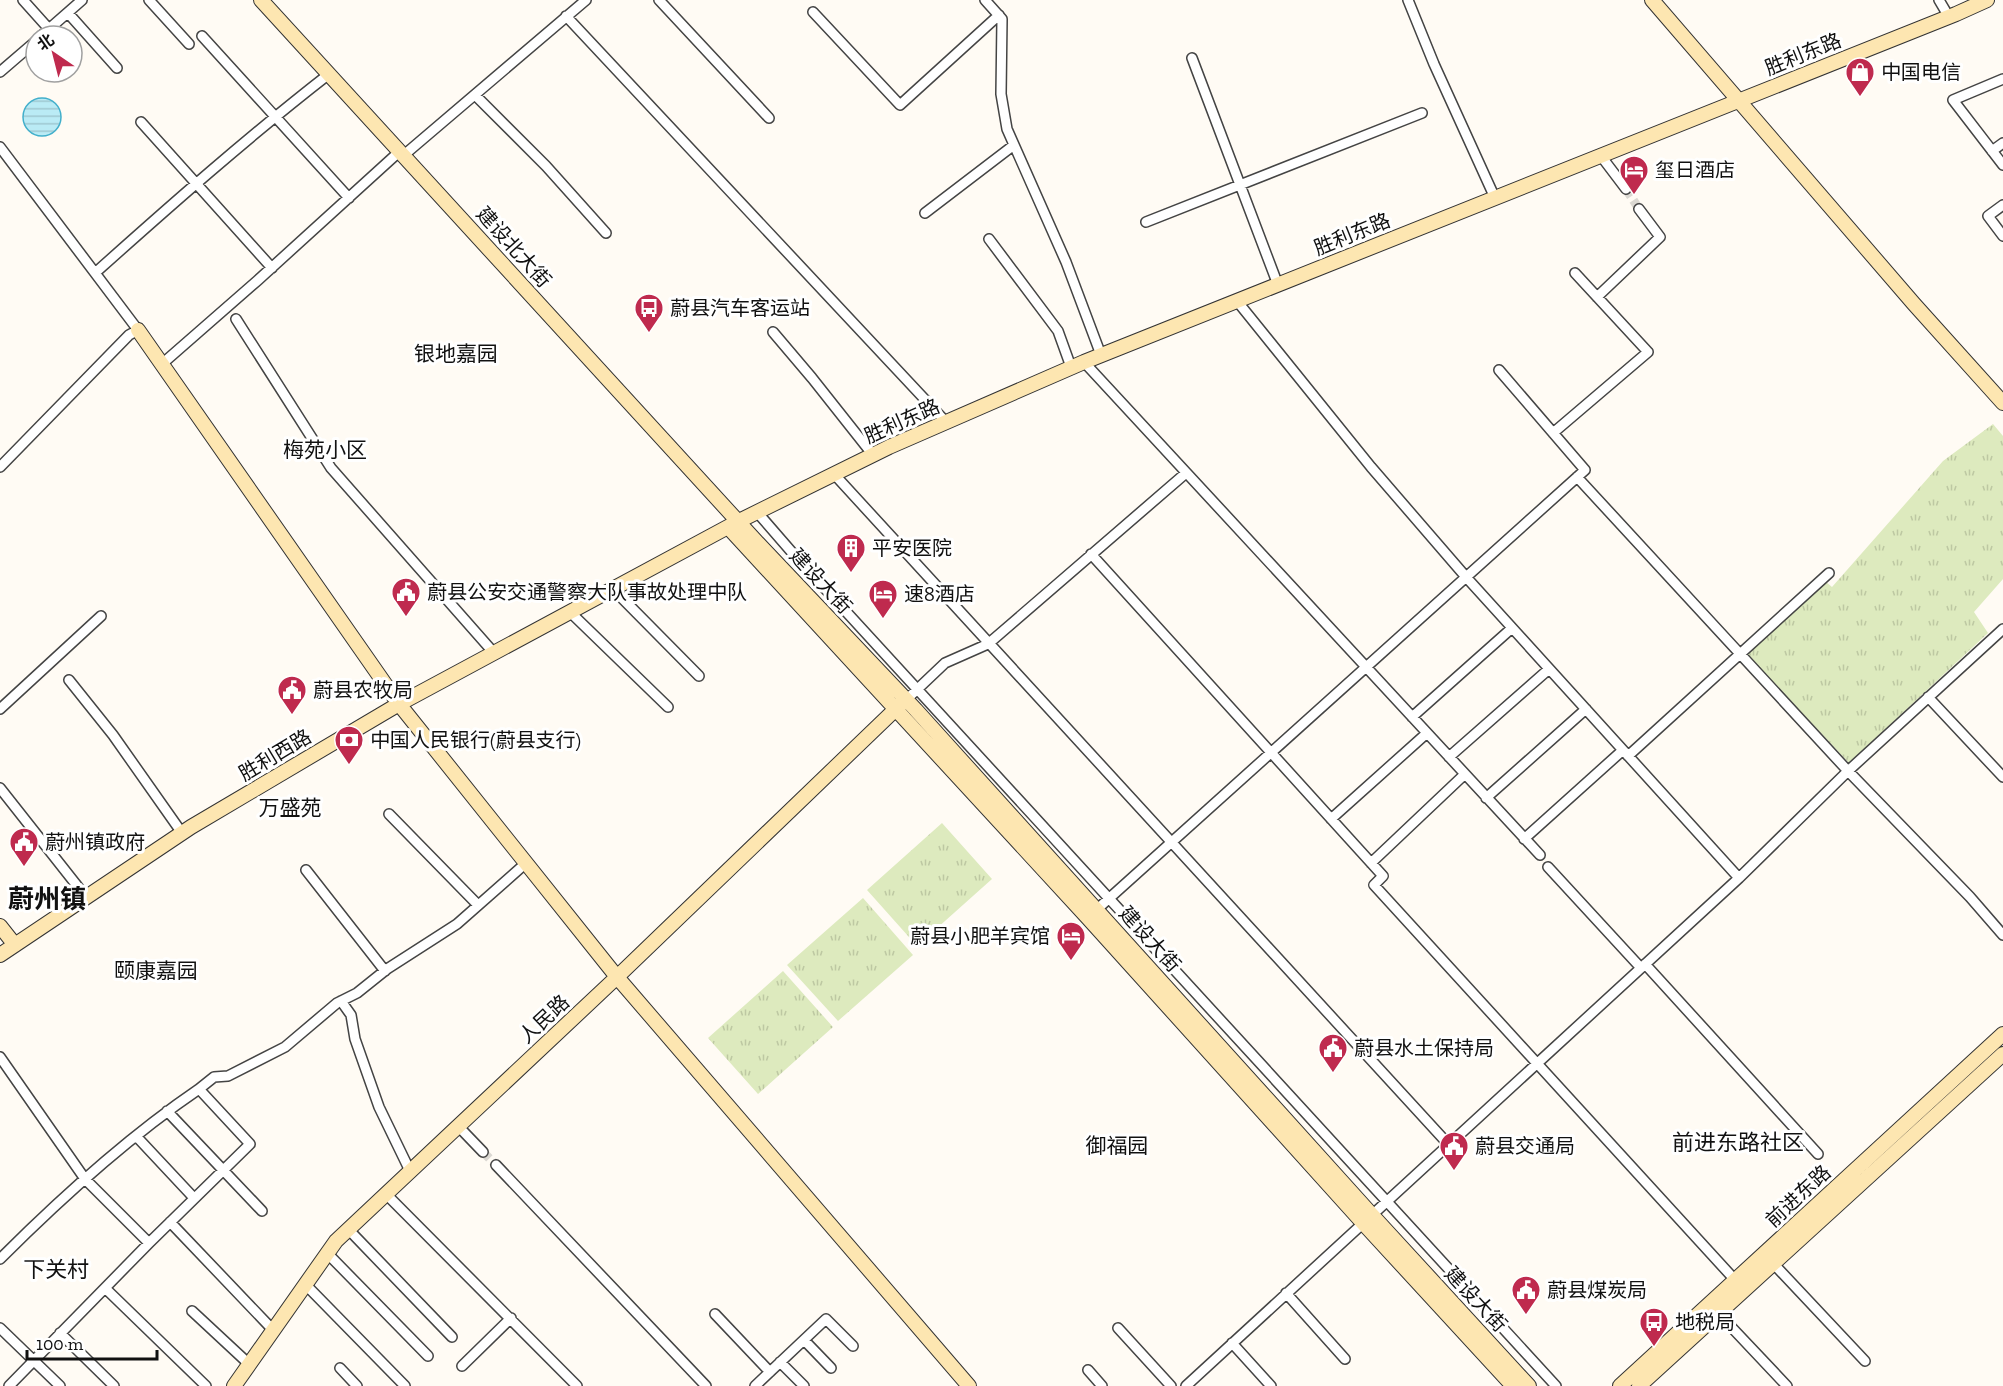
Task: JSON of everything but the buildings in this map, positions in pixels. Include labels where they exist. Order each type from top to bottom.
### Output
[{"type":"main road","name":"建设北大街","points":[[261,0],[402,153],[733,524]]},
{"type":"main road","points":[[1652,0],[2003,403]]},
{"type":"main road","name":"胜利东路","points":[[733,524],[873,455],[1077,364],[1987,0]]},
{"type":"main road","points":[[138,330],[399,704],[617,977],[969,1386]]},
{"type":"main road","name":"胜利西路","points":[[0,955],[182,833],[399,704],[733,524]]},
{"type":"main road","name":"建设大街","points":[[733,524],[1093,913],[1367,1219],[1512,1386]]},
{"type":"main road","name":"人民路","points":[[234,1386],[336,1240],[617,977],[901,704]]},
{"type":"main road","points":[[0,926],[15,945]]},
{"type":"main road","name":"前进东路","points":[[1639,1386],[1719,1314],[1769,1259],[2003,1034]]},
{"type":"main road","name":"前进东路","points":[[1620,1386],[1735,1280],[1769,1259],[2003,1054]]},
{"type":"main road","name":"建设大街","points":[[1367,1219],[1530,1386]]},
{"type":"street","points":[[23,0],[39,24]]},
{"type":"street","points":[[55,24],[82,0]]},
{"type":"street","points":[[149,0],[189,44]]},
{"type":"street","points":[[162,364],[349,198],[586,0]]},
{"type":"street","points":[[659,0],[770,118]]},
{"type":"street","points":[[985,0],[1002,19],[1001,94],[1007,129],[1066,262],[1101,355]]},
{"type":"street","points":[[1408,0],[1434,64],[1495,198]]},
{"type":"street","points":[[1939,0],[1949,17]]},
{"type":"street","points":[[813,12],[900,105],[999,15]]},
{"type":"street","points":[[68,13],[117,68]]},
{"type":"street","points":[[567,16],[946,422]]},
{"type":"street","points":[[202,36],[349,198]]},
{"type":"street","points":[[0,72],[24,51]]},
{"type":"street","points":[[1192,58],[1278,285]]},
{"type":"street","points":[[95,273],[195,183],[329,74]]},
{"type":"street","points":[[2003,79],[1953,100],[2003,165]]},
{"type":"street","points":[[475,94],[546,166],[606,233]]},
{"type":"street","points":[[1146,222],[1422,113]]},
{"type":"street","points":[[141,122],[272,268]]},
{"type":"street","points":[[1992,151],[2003,143]]},
{"type":"street","points":[[925,213],[1014,145]]},
{"type":"street","points":[[0,147],[138,330],[129,335],[0,467]]},
{"type":"street","points":[[1601,156],[1626,189]]},
{"type":"street","points":[[2003,205],[1988,216],[2003,236]]},
{"type":"street","points":[[1597,297],[1660,237],[1639,209]]},
{"type":"street","points":[[990,239],[1036,299],[1077,364],[1186,472],[1540,855]]},
{"type":"street","points":[[1553,433],[1648,352],[1575,273]]},
{"type":"street","points":[[1237,301],[1371,467],[1466,578],[1739,878]]},
{"type":"street","points":[[236,319],[331,468],[494,653]]},
{"type":"street","points":[[773,332],[873,455]]},
{"type":"street","points":[[1093,913],[1585,470],[1499,370]]},
{"type":"street","points":[[901,704],[945,663],[988,644],[1186,472]]},
{"type":"street","points":[[834,474],[1449,1145]]},
{"type":"street","points":[[1577,477],[1848,771],[1970,897],[2003,935]]},
{"type":"street","points":[[757,512],[1556,1386]]},
{"type":"street","points":[[1091,554],[1383,876],[1374,885],[1735,1280]]},
{"type":"street","points":[[1524,838],[1740,654],[1829,573]]},
{"type":"street","points":[[613,589],[699,676]]},
{"type":"street","points":[[570,612],[668,707]]},
{"type":"street","points":[[0,709],[101,616]]},
{"type":"street","points":[[1412,717],[1512,628]]},
{"type":"street","points":[[1186,1386],[1739,878],[1848,771],[2003,629]]},
{"type":"street","points":[[1449,757],[1549,669]]},
{"type":"street","points":[[69,680],[113,735],[182,833]]},
{"type":"street","points":[[1928,698],[2003,777]]},
{"type":"street","points":[[1486,798],[1586,709]]},
{"type":"street","points":[[1331,819],[1427,733]]},
{"type":"street","points":[[1371,863],[1465,774]]},
{"type":"street","points":[[0,788],[86,897]]},
{"type":"street","points":[[389,814],[478,906]]},
{"type":"street","points":[[0,1258],[85,1179],[167,1111],[214,1077],[228,1076],[285,1047],[341,1001],[357,993],[385,971],[457,924],[526,863]]},
{"type":"street","points":[[1548,867],[1818,1154]]},
{"type":"street","points":[[306,870],[385,971]]},
{"type":"street","points":[[341,1001],[351,1015],[356,1039],[380,1107],[410,1171]]},
{"type":"street","points":[[0,1057],[85,1179],[149,1243]]},
{"type":"street","points":[[9,1386],[250,1144],[199,1089]]},
{"type":"street","points":[[167,1111],[262,1211]]},
{"type":"street","points":[[458,1126],[483,1152]]},
{"type":"street","points":[[136,1136],[194,1198]]},
{"type":"street","points":[[496,1165],[706,1386]]},
{"type":"street","points":[[386,1194],[577,1386]]},
{"type":"street","points":[[170,1222],[273,1330]]},
{"type":"street","points":[[348,1229],[452,1337]]},
{"type":"street","points":[[327,1253],[428,1356]]},
{"type":"street","points":[[1769,1259],[1865,1361]]},
{"type":"street","points":[[305,1284],[405,1386]]},
{"type":"street","points":[[105,1288],[206,1386]]},
{"type":"street","points":[[1286,1293],[1345,1359]]},
{"type":"street","points":[[192,1311],[249,1364]]},
{"type":"street","points":[[715,1314],[770,1372]]},
{"type":"street","points":[[1719,1314],[1787,1386]]},
{"type":"street","points":[[462,1366],[511,1318]]},
{"type":"street","points":[[757,1385],[826,1319],[853,1347]]},
{"type":"street","points":[[0,1328],[60,1386]]},
{"type":"street","points":[[1118,1328],[1171,1386]]},
{"type":"street","points":[[60,1333],[114,1386]]},
{"type":"street","points":[[804,1340],[831,1368]]},
{"type":"street","points":[[1232,1343],[1271,1386]]},
{"type":"street","points":[[780,1362],[804,1386]]},
{"type":"street","points":[[340,1368],[357,1386]]},
{"type":"street","points":[[1088,1370],[1102,1386]]},
{"type":"green space","points":[[1993,424],[2003,436],[2003,579],[1974,612],[1988,633],[1849,763],[1746,653],[1825,581],[1832,587],[1943,461]]},
{"type":"green space","points":[[942,823],[992,879],[917,946],[867,890]]},
{"type":"green space","points":[[863,898],[913,955],[838,1021],[787,965]]},
{"type":"green space","points":[[783,971],[833,1027],[758,1094],[708,1038]]},
{"type":"water","points":[[42,98],[56,103],[61,117],[56,131],[42,136],[28,131],[23,117],[28,103]]},
{"type":"tunnel","points":[[1626,189],[1639,209]]},
{"type":"tunnel","points":[[483,1152],[496,1165]]},
{"type":"place","name":"中国电信","points":[[1860,98]]},
{"type":"place","name":"玺日酒店","points":[[1634,196]]},
{"type":"place","name":"蔚县汽车客运站","points":[[649,334]]},
{"type":"place","name":"平安医院","points":[[851,574]]},
{"type":"place","name":"蔚县公安交通警察大队事故处理中队","points":[[406,618]]},
{"type":"place","name":"速8酒店","points":[[883,620]]},
{"type":"place","name":"蔚县农牧局","points":[[292,716]]},
{"type":"place","name":"中国人民银行(蔚县支行)","points":[[349,766]]},
{"type":"place","name":"蔚州镇政府","points":[[24,868]]},
{"type":"place","name":"蔚县小肥羊宾馆","points":[[1071,962]]},
{"type":"place","name":"蔚县水土保持局","points":[[1333,1074]]},
{"type":"place","name":"蔚县交通局","points":[[1454,1172]]},
{"type":"place","name":"蔚县煤炭局","points":[[1526,1316]]},
{"type":"place","name":"地税局","points":[[1654,1348]]},
{"type":"district","name":"银地嘉园","points":[[456,354]]},
{"type":"district","name":"梅苑小区","points":[[325,450]]},
{"type":"district","name":"万盛苑","points":[[290,808]]},
{"type":"district","name":"蔚州镇","points":[[47,899]]},
{"type":"district","name":"颐康嘉园","points":[[156,971]]},
{"type":"district","name":"前进东路社区","points":[[1738,1142]]},
{"type":"district","name":"御福园","points":[[1117,1146]]},
{"type":"district","name":"下关村","points":[[56,1269]]}]
